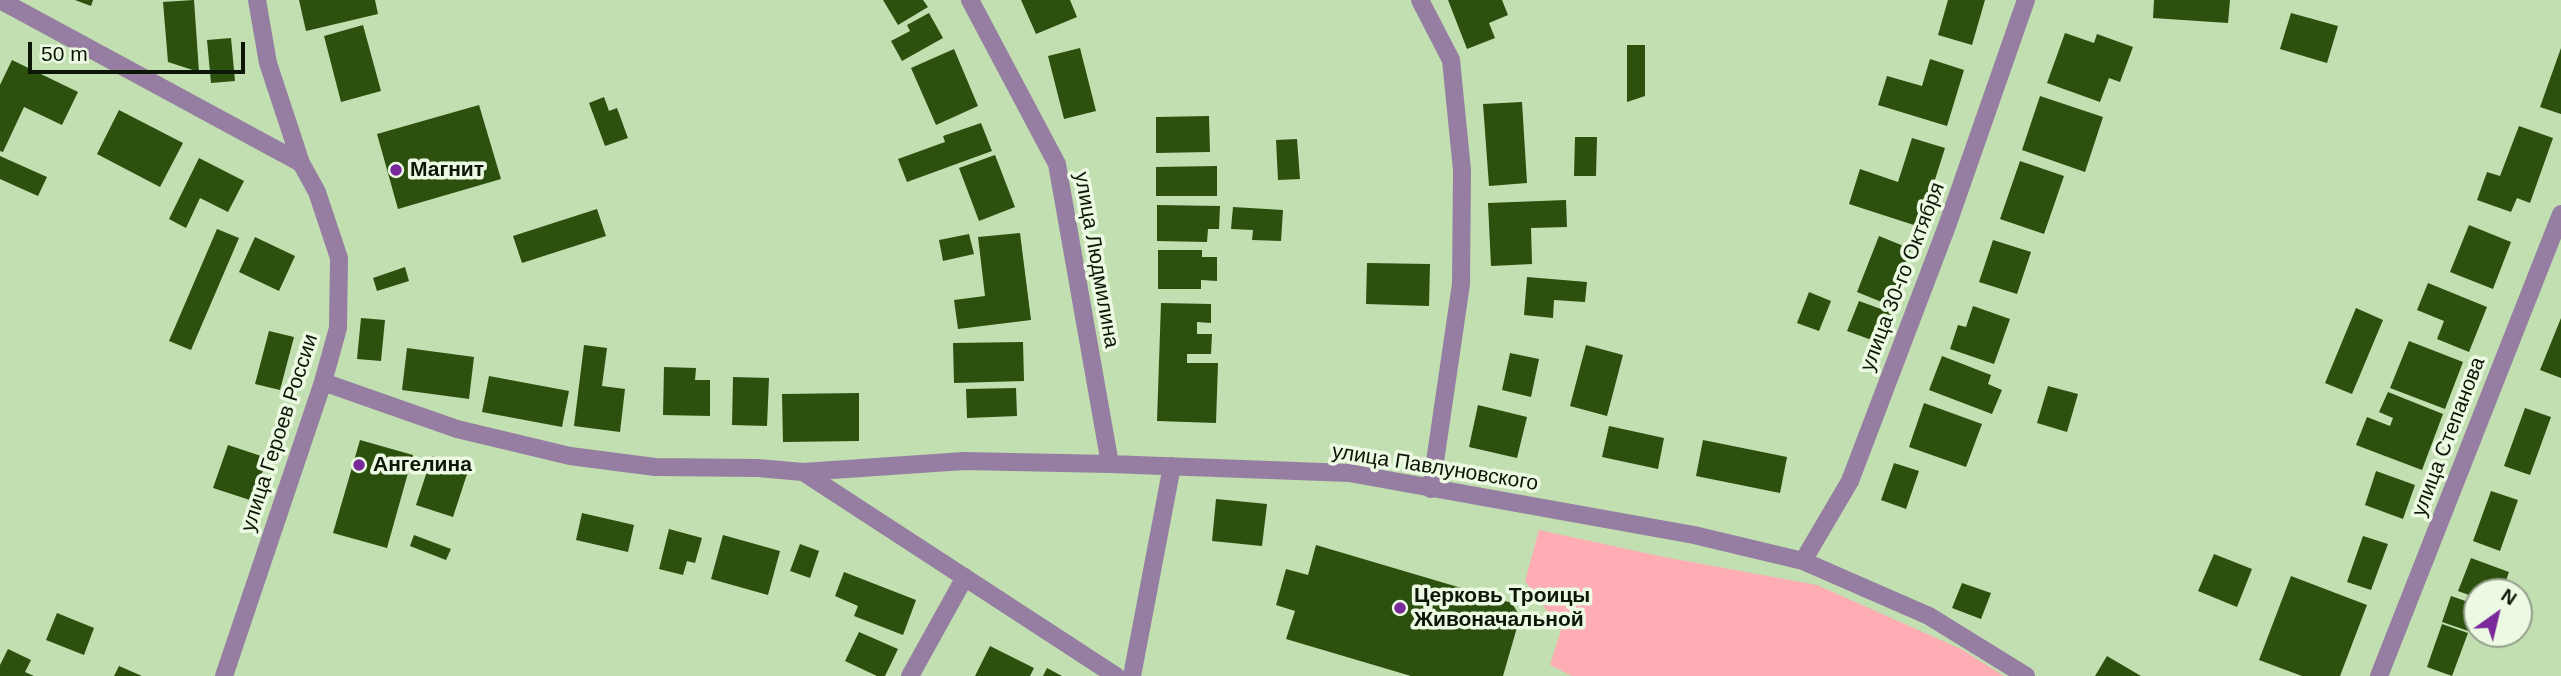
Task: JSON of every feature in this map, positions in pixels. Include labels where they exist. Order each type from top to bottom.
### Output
[{"type":"street","points":[[0,0],[302,163]]},
{"type":"street","name":"улица Героев России","points":[[223,676],[323,382],[338,328],[339,258],[317,192],[302,163],[268,63],[257,0]]},
{"type":"street","name":"улица Людмилина","points":[[970,0],[1056,164],[1110,464]]},
{"type":"street","points":[[1420,0],[1451,60],[1462,170],[1461,284],[1431,489]]},
{"type":"street","name":"улица 30-го Октября","points":[[1803,561],[1850,481],[1947,226],[2026,0]]},
{"type":"street","name":"улица Степанова","points":[[2379,676],[2561,214]]},
{"type":"street","name":"улица Павлуновского","points":[[323,382],[457,429],[569,456],[656,467],[758,468],[803,472],[964,461],[1349,473],[1695,535],[1803,561],[1929,616],[2026,676]]},
{"type":"street","points":[[1132,676],[1172,467]]},
{"type":"street","name":"улица Павлуновского","points":[[803,472],[1116,676]]},
{"type":"street","points":[[910,676],[965,577]]},
{"type":"shaded area","points":[[1539,530],[1664,557],[1817,585],[1961,649],[2004,676],[1572,676],[1550,665],[1561,630],[1525,581]]},
{"type":"building","points":[[75,0],[93,0],[91,6]]},
{"type":"building","points":[[194,0],[199,72],[168,62],[163,2]]},
{"type":"building","points":[[299,0],[375,0],[378,14],[306,31]]},
{"type":"building","points":[[883,0],[923,0],[928,7],[898,25]]},
{"type":"building","points":[[1021,0],[1070,0],[1077,17],[1036,34]]},
{"type":"building","points":[[1448,0],[1502,0],[1508,15],[1489,23],[1495,38],[1467,49]]},
{"type":"building","points":[[1948,0],[1985,0],[1972,45],[1938,35]]},
{"type":"building","points":[[2154,0],[2230,0],[2228,23],[2153,18]]},
{"type":"building","points":[[929,13],[943,38],[902,61],[891,41],[910,31],[907,25]]},
{"type":"building","points":[[2291,13],[2338,26],[2327,63],[2280,49]]},
{"type":"building","points":[[363,25],[381,91],[341,102],[324,36]]},
{"type":"building","points":[[2065,33],[2094,43],[2097,34],[2133,47],[2120,82],[2109,78],[2100,102],[2047,83]]},
{"type":"building","points":[[231,38],[235,81],[211,83],[207,40]]},
{"type":"building","points":[[1627,45],[1645,45],[1645,96],[1627,102]]},
{"type":"building","points":[[1080,48],[1096,111],[1064,119],[1048,56]]},
{"type":"building","points":[[2561,48],[2561,114],[2540,107]]},
{"type":"building","points":[[954,49],[978,106],[936,125],[911,68]]},
{"type":"building","points":[[1930,59],[1964,70],[1947,126],[1878,105],[1887,76],[1922,86]]},
{"type":"building","points":[[12,60],[78,92],[62,125],[24,107],[3,152],[0,151],[0,85]]},
{"type":"building","points":[[2040,96],[2103,117],[2085,172],[2022,150]]},
{"type":"building","points":[[604,97],[609,111],[617,108],[628,138],[605,146],[589,103]]},
{"type":"building","points":[[1522,102],[1527,183],[1489,186],[1483,104]]},
{"type":"building","points":[[479,105],[501,179],[398,209],[377,134]]},
{"type":"building","points":[[119,110],[183,143],[160,187],[97,154]]},
{"type":"building","points":[[1209,116],[1210,152],[1156,153],[1156,117]]},
{"type":"building","points":[[981,123],[992,151],[907,182],[898,159],[945,142],[943,136]]},
{"type":"building","points":[[2519,126],[2553,138],[2530,203],[2517,198],[2511,212],[2477,200],[2487,172],[2500,176]]},
{"type":"building","points":[[1575,137],[1597,137],[1596,176],[1574,176]]},
{"type":"building","points":[[1912,138],[1945,148],[1920,227],[1849,204],[1860,169],[1898,182]]},
{"type":"building","points":[[1297,139],[1300,179],[1278,180],[1276,140]]},
{"type":"building","points":[[995,155],[1015,207],[979,221],[959,168]]},
{"type":"building","points":[[0,156],[47,177],[38,196],[0,179]]},
{"type":"building","points":[[199,158],[244,181],[228,212],[200,198],[186,228],[169,219]]},
{"type":"building","points":[[2020,161],[2064,176],[2044,234],[2000,219]]},
{"type":"building","points":[[1217,166],[1217,196],[1156,196],[1156,167]]},
{"type":"building","points":[[1566,200],[1567,227],[1531,228],[1532,264],[1491,266],[1488,203]]},
{"type":"building","points":[[1157,205],[1220,206],[1219,229],[1208,229],[1207,242],[1157,241]]},
{"type":"building","points":[[1233,207],[1283,210],[1281,241],[1252,240],[1253,230],[1231,229]]},
{"type":"building","points":[[597,209],[606,236],[522,263],[513,236]]},
{"type":"building","points":[[2469,225],[2511,242],[2493,289],[2450,272]]},
{"type":"building","points":[[217,229],[239,238],[191,350],[169,341]]},
{"type":"building","points":[[1020,233],[1031,320],[958,329],[954,300],[985,296],[978,237]]},
{"type":"building","points":[[969,234],[974,254],[943,261],[939,240]]},
{"type":"building","points":[[1879,236],[1911,249],[1889,305],[1857,292]]},
{"type":"building","points":[[255,237],[295,256],[279,291],[239,272]]},
{"type":"building","points":[[1993,240],[2031,252],[2017,294],[1979,282]]},
{"type":"building","points":[[1158,250],[1202,250],[1202,257],[1217,257],[1217,281],[1201,280],[1201,289],[1158,289]]},
{"type":"building","points":[[1367,263],[1430,264],[1429,306],[1366,304]]},
{"type":"building","points":[[405,267],[409,281],[377,291],[373,278]]},
{"type":"building","points":[[1527,277],[1587,282],[1585,302],[1554,300],[1553,318],[1524,315]]},
{"type":"building","points":[[2428,283],[2487,307],[2469,352],[2437,339],[2444,321],[2417,310]]},
{"type":"building","points":[[1809,292],[1831,301],[1819,331],[1797,323]]},
{"type":"building","points":[[1859,301],[1892,313],[1880,343],[1847,331]]},
{"type":"building","points":[[1161,303],[1211,304],[1211,323],[1197,322],[1197,334],[1212,334],[1211,354],[1187,354],[1187,363],[1218,363],[1216,423],[1157,421]]},
{"type":"building","points":[[1973,306],[2010,319],[1994,364],[1950,349],[1958,325],[1966,327]]},
{"type":"building","points":[[2356,308],[2383,320],[2352,394],[2325,383]]},
{"type":"building","points":[[361,318],[385,320],[381,361],[357,359]]},
{"type":"building","points":[[2561,318],[2561,378],[2540,370]]},
{"type":"building","points":[[269,331],[294,337],[280,390],[255,384]]},
{"type":"building","points":[[2409,341],[2463,362],[2445,409],[2390,388]]},
{"type":"building","points":[[1023,342],[1024,381],[954,383],[953,343]]},
{"type":"building","points":[[584,345],[607,348],[602,386],[625,389],[620,432],[574,426]]},
{"type":"building","points":[[1586,345],[1623,355],[1607,416],[1570,406]]},
{"type":"building","points":[[407,348],[474,357],[469,399],[402,390]]},
{"type":"building","points":[[1510,353],[1539,359],[1531,397],[1502,390]]},
{"type":"building","points":[[1942,356],[1991,375],[1988,384],[2002,390],[1992,414],[1929,390]]},
{"type":"building","points":[[664,367],[696,368],[695,380],[710,380],[710,416],[663,415]]},
{"type":"building","points":[[489,376],[569,391],[562,427],[482,412]]},
{"type":"building","points":[[733,377],[769,378],[767,426],[732,425]]},
{"type":"building","points":[[2048,386],[2078,394],[2067,432],[2037,423]]},
{"type":"building","points":[[1016,388],[1017,416],[967,418],[966,389]]},
{"type":"building","points":[[2388,392],[2443,414],[2422,470],[2356,445],[2367,417],[2390,426],[2393,418],[2379,412]]},
{"type":"building","points":[[859,393],[859,441],[783,442],[782,394]]},
{"type":"building","points":[[1924,403],[1982,424],[1966,467],[1909,447]]},
{"type":"building","points":[[1478,405],[1527,417],[1517,458],[1469,447]]},
{"type":"building","points":[[2525,408],[2551,417],[2530,475],[2504,466]]},
{"type":"building","points":[[1609,426],[1664,438],[1658,469],[1602,457]]},
{"type":"building","points":[[360,440],[413,455],[387,548],[333,533]]},
{"type":"building","points":[[1703,440],[1787,457],[1780,493],[1696,476]]},
{"type":"building","points":[[228,445],[267,458],[253,501],[213,488]]},
{"type":"building","points":[[432,456],[469,468],[453,517],[416,505]]},
{"type":"building","points":[[1894,463],[1919,471],[1906,509],[1881,500]]},
{"type":"building","points":[[2376,471],[2415,485],[2403,519],[2365,505]]},
{"type":"building","points":[[2491,491],[2518,500],[2500,551],[2473,541]]},
{"type":"building","points":[[1216,499],[1267,504],[1262,546],[1212,541]]},
{"type":"building","points":[[582,513],[634,525],[628,552],[576,540]]},
{"type":"building","points":[[669,529],[702,538],[695,563],[687,561],[683,575],[659,569]]},
{"type":"building","points":[[414,535],[451,549],[446,560],[410,546]]},
{"type":"building","points":[[723,535],[780,551],[768,595],[711,579]]},
{"type":"building","points":[[2363,536],[2388,544],[2371,590],[2347,582]]},
{"type":"building","points":[[800,544],[819,551],[810,578],[790,571]]},
{"type":"building","name":"Церковь Троицы Живоначальной","points":[[1316,545],[1512,603],[1520,617],[1503,676],[1411,676],[1286,639],[1295,611],[1276,605],[1286,569],[1308,575]]},
{"type":"building","points":[[2214,554],[2252,569],[2237,607],[2198,591]]},
{"type":"building","points":[[2471,558],[2509,572],[2507,578],[2463,578]]},
{"type":"building","points":[[844,572],[916,600],[903,635],[854,616],[858,606],[835,596]]},
{"type":"building","points":[[2291,576],[2367,605],[2340,676],[2302,676],[2259,660]]},
{"type":"building","points":[[2463,578],[2463,593],[2458,591]]},
{"type":"building","points":[[1962,583],[1991,593],[1981,619],[1952,608]]},
{"type":"building","points":[[2451,596],[2463,600],[2463,629],[2442,622]]},
{"type":"building","points":[[57,613],[94,628],[84,655],[46,640]]},
{"type":"building","points":[[2442,624],[2463,631],[2463,646],[2452,676],[2427,667]]},
{"type":"building","points":[[859,632],[898,649],[885,676],[877,676],[845,661]]},
{"type":"building","points":[[990,646],[1034,668],[1030,676],[975,676]]},
{"type":"building","points":[[8,649],[31,660],[25,672],[34,676],[0,676],[0,665]]},
{"type":"building","points":[[2107,656],[2141,676],[2095,676]]},
{"type":"building","points":[[119,666],[142,676],[114,676]]},
{"type":"building","points":[[1047,668],[1062,676],[1043,676]]},
{"type":"place","name":"Магнит","points":[[396,170]]},
{"type":"place","name":"Ангелина","points":[[359,465]]},
{"type":"place","name":"Церковь Троицы Живоначальной","points":[[1400,608]]}]
